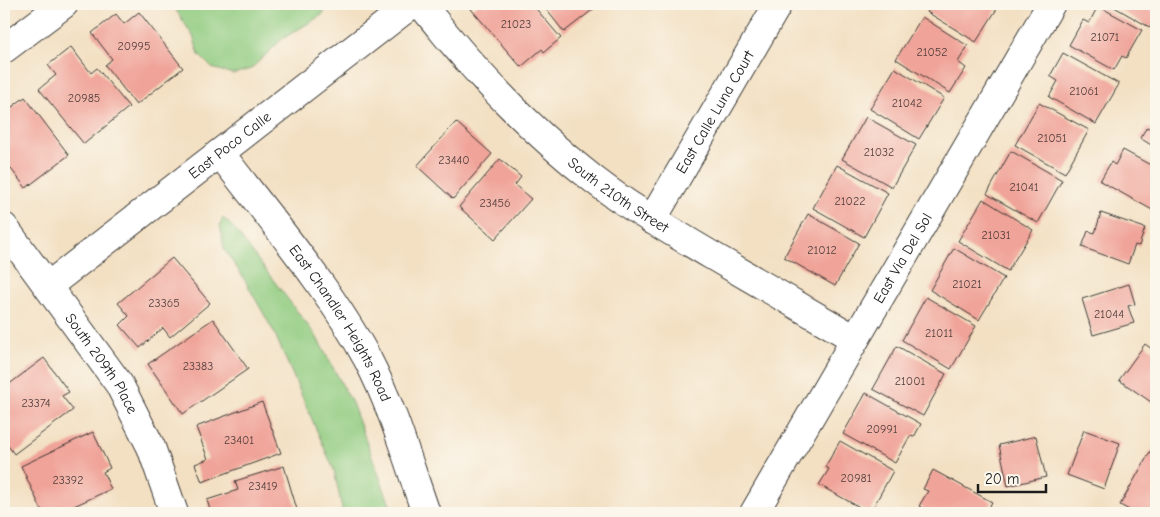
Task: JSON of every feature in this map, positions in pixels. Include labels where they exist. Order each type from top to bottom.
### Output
[{"type":"street","points":[[4,49],[64,4]]},
{"type":"street","name":"East Poco Calle","points":[[48,286],[412,4]]},
{"type":"street","name":"South 210th Street","points":[[421,4],[466,60],[528,124],[594,180],[652,220],[855,339]]},
{"type":"street","name":"East Calle Luna Court","points":[[652,220],[778,4]]},
{"type":"street","name":"East Via Del Sol","points":[[754,513],[1050,4]]},
{"type":"street","name":"East Chandler Heights Road","points":[[220,152],[325,293],[368,360],[386,399],[426,513]]},
{"type":"street","name":"South 209th Place","points":[[4,227],[123,392],[150,447],[174,513]]},
{"type":"green space","points":[[172,4],[328,4],[322,15],[282,39],[251,69],[233,74],[212,68],[199,55],[193,36]]},
{"type":"green space","points":[[223,218],[232,226],[316,336],[352,403],[393,513],[343,513],[334,470],[274,332],[243,277],[224,249],[220,224]]},
{"type":"building","points":[[478,4],[532,4],[561,38],[544,52],[542,49],[521,67],[471,9]]},
{"type":"building","points":[[542,4],[600,4],[564,32]]},
{"type":"building","points":[[932,4],[1000,4],[976,42],[927,12]]},
{"type":"building","points":[[1109,4],[1156,4],[1156,18],[1151,28]]},
{"type":"building","points":[[1098,6],[1142,30],[1126,58],[1122,56],[1114,70],[1069,45],[1083,20],[1089,23]]},
{"type":"building","points":[[139,12],[183,68],[136,105],[105,65],[112,59],[92,33],[116,14],[124,24]]},
{"type":"building","points":[[922,17],[968,46],[958,62],[966,68],[950,93],[896,59]]},
{"type":"building","points":[[71,47],[91,73],[97,68],[129,107],[84,144],[39,89],[56,75],[48,65]]},
{"type":"building","points":[[1063,53],[1119,84],[1096,124],[1049,97],[1058,81],[1050,76]]},
{"type":"building","points":[[895,68],[944,98],[919,139],[870,109]]},
{"type":"building","points":[[25,97],[69,155],[26,188],[4,160],[4,113]]},
{"type":"building","points":[[1039,103],[1089,130],[1065,173],[1015,145]]},
{"type":"building","points":[[866,117],[916,145],[892,187],[842,159]]},
{"type":"building","points":[[456,122],[492,154],[453,199],[417,166]]},
{"type":"building","points":[[1156,124],[1156,148],[1140,138],[1147,127],[1153,130]]},
{"type":"building","points":[[1123,150],[1156,168],[1156,212],[1100,181],[1111,162],[1115,165]]},
{"type":"building","points":[[1011,151],[1062,180],[1038,223],[987,194]]},
{"type":"building","points":[[500,159],[521,177],[515,185],[531,199],[495,239],[459,207]]},
{"type":"building","points":[[837,165],[888,193],[864,237],[813,208]]},
{"type":"building","points":[[983,199],[1033,230],[1008,271],[958,241]]},
{"type":"building","points":[[1101,213],[1145,228],[1139,246],[1135,245],[1128,264],[1082,247],[1088,231],[1095,233]]},
{"type":"building","points":[[808,214],[859,243],[835,286],[784,257]]},
{"type":"building","points":[[954,248],[1004,278],[979,320],[930,290]]},
{"type":"building","points":[[172,258],[210,303],[170,337],[163,328],[140,348],[120,325],[129,316],[118,303]]},
{"type":"building","points":[[1129,284],[1135,304],[1128,306],[1134,323],[1093,335],[1082,299]]},
{"type":"building","points":[[926,297],[976,326],[951,369],[902,340]]},
{"type":"building","points":[[213,319],[248,369],[183,414],[148,364]]},
{"type":"building","points":[[1145,344],[1156,352],[1156,394],[1151,402],[1119,380]]},
{"type":"building","points":[[897,346],[946,374],[923,416],[873,389]]},
{"type":"building","points":[[44,358],[69,392],[62,396],[73,410],[14,454],[4,440],[4,388]]},
{"type":"building","points":[[866,393],[921,424],[914,437],[910,436],[895,463],[843,434]]},
{"type":"building","points":[[262,402],[281,453],[202,482],[195,464],[208,459],[196,427]]},
{"type":"building","points":[[1084,430],[1120,443],[1104,489],[1067,475]]},
{"type":"building","points":[[93,432],[110,468],[103,472],[111,489],[59,513],[43,513],[21,466]]},
{"type":"building","points":[[1036,436],[1046,477],[1008,486],[999,445]]},
{"type":"building","points":[[840,441],[893,471],[870,513],[819,485],[829,469],[825,467]]},
{"type":"building","points":[[1151,450],[1156,453],[1156,513],[1135,513],[1120,505]]},
{"type":"building","points":[[284,466],[298,513],[211,513],[207,500],[238,490],[235,481]]},
{"type":"building","points":[[933,470],[992,502],[986,513],[931,513],[919,506],[928,491],[923,489]]}]
